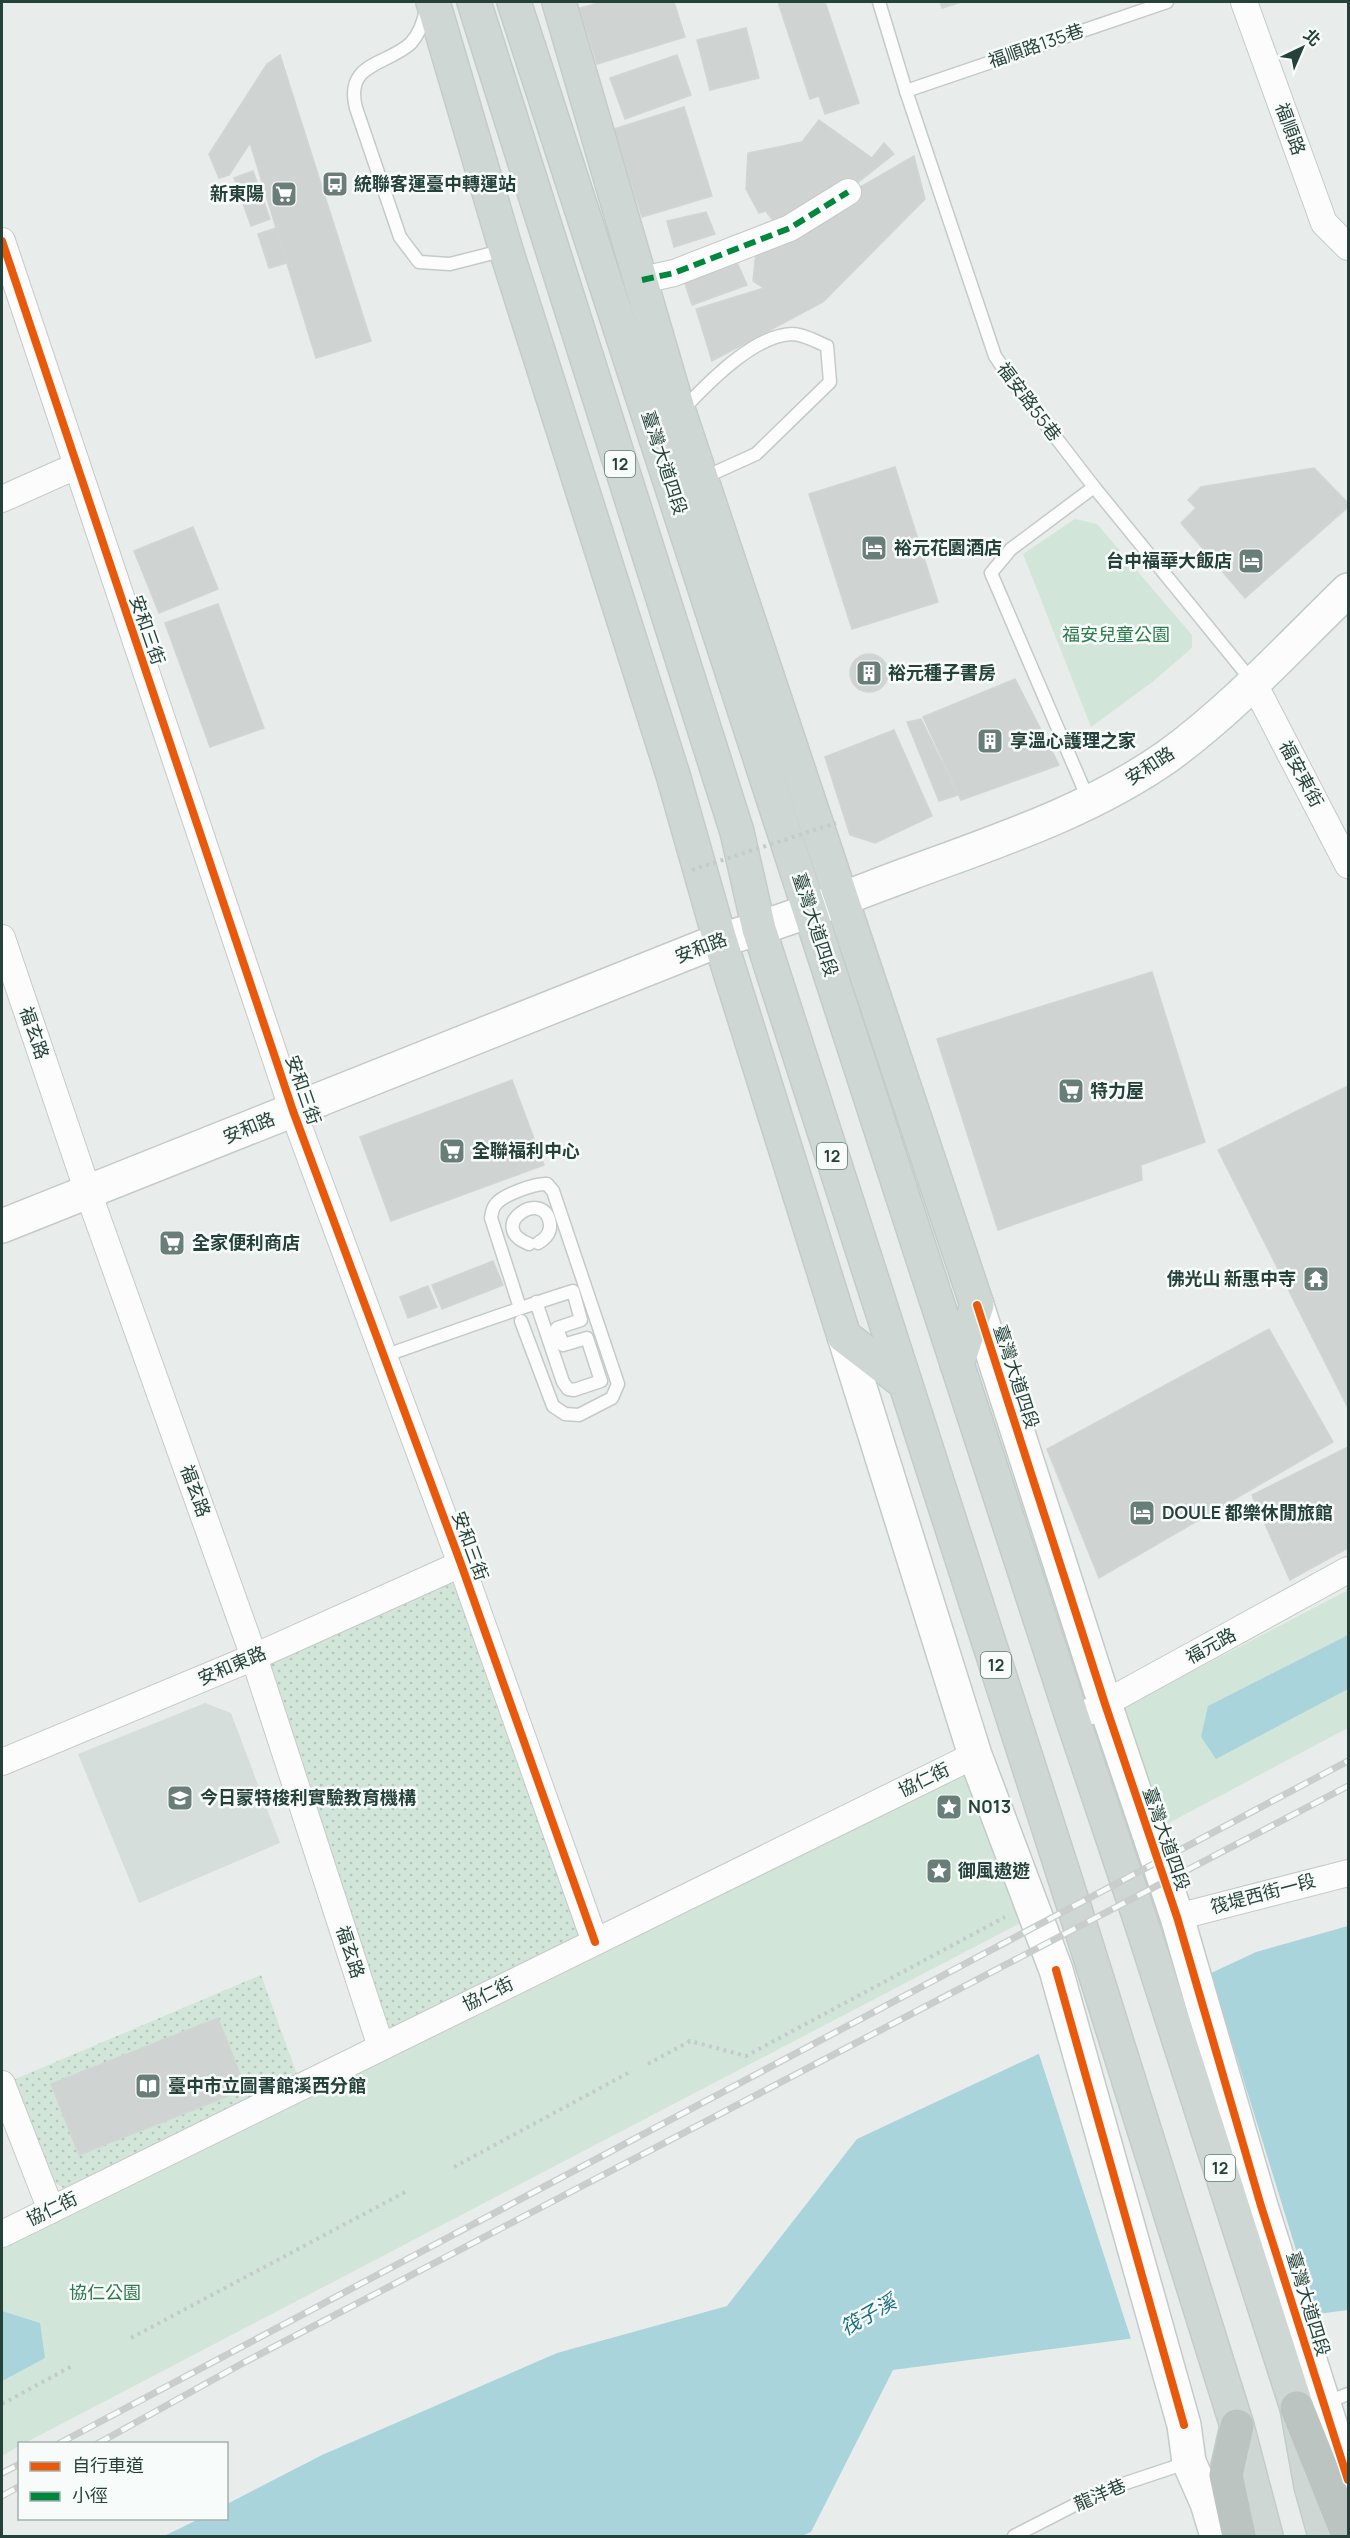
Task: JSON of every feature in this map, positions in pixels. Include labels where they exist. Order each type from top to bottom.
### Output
[{"type":"highway","points":[[1322,2398],[1348,2535]]},
{"type":"highway","points":[[1237,2426],[1226,2475],[1239,2536]]},
{"type":"main road","name":"12","points":[[432,2],[507,250],[673,775],[720,940]]},
{"type":"main road","name":"12","points":[[474,2],[736,832],[759,929],[1087,1947],[1237,2426],[1266,2536]]},
{"type":"main road","name":"臺灣大道四段","points":[[513,2],[1073,1720],[1160,1923],[1322,2398],[1311,2486],[1325,2536]]},
{"type":"main road","name":"臺灣大道四段","points":[[559,2],[678,408],[977,1305]]},
{"type":"main road","points":[[720,940],[844,1336],[905,1383]]},
{"type":"main road","points":[[957,1364],[977,1305]]},
{"type":"street","name":"福順路","points":[[1244,2],[1324,224],[1348,247]]},
{"type":"street","points":[[642,280],[674,273],[790,228],[848,192]]},
{"type":"street","name":"安和三街","points":[[2,241],[293,1111],[460,1564],[595,1942]]},
{"type":"street","points":[[2,499],[76,466]]},
{"type":"street","name":"安和路","points":[[2,1226],[720,940],[810,911],[967,853],[1090,804],[1167,756],[1214,719],[1348,590]]},
{"type":"street","name":"福安東街","points":[[1253,682],[1348,865]]},
{"type":"street","name":"福玄路","points":[[2,939],[88,1192],[254,1658],[381,2047]]},
{"type":"street","name":"臺灣大道四段","points":[[977,1305],[1105,1704],[1160,1923]]},
{"type":"street","points":[[844,1336],[975,1755],[1056,1970],[1184,2425],[1189,2462],[1207,2503],[1217,2536]]},
{"type":"street","name":"安和東路","points":[[2,1762],[254,1658],[460,1564]]},
{"type":"street","name":"福元路","points":[[1073,1720],[1348,1570]]},
{"type":"street","name":"協仁街","points":[[2,2234],[975,1755]]},
{"type":"street","name":"筏堤西街一段","points":[[1160,1923],[1348,1873]]},
{"type":"street","points":[[2,2084],[51,2210]]},
{"type":"street","points":[[1322,2398],[1348,2480]]},
{"type":"lane","points":[[427,2],[423,20],[413,40],[362,73],[355,90],[357,108],[400,237],[419,262],[450,264],[507,250]]},
{"type":"lane","name":"福安路55巷","points":[[879,2],[906,91],[995,356],[1094,487],[1253,682]]},
{"type":"lane","name":"福順路135巷","points":[[906,91],[1167,2]]},
{"type":"lane","points":[[678,408],[689,403],[754,345],[791,334],[803,336],[827,346],[830,382],[756,454],[701,479]]},
{"type":"lane","points":[[1090,804],[991,573],[1011,549],[1094,487]]},
{"type":"lane","points":[[520,1308],[491,1218],[493,1208],[501,1198],[536,1185],[547,1184],[553,1191],[618,1384],[612,1398],[579,1415],[565,1414],[553,1406],[521,1321]]},
{"type":"lane","points":[[384,1356],[536,1302],[573,1291],[581,1320],[557,1328],[563,1345],[587,1338],[601,1381],[574,1390],[568,1389],[563,1383],[536,1302]]},
{"type":"lane","name":"龍洋巷","points":[[1014,2536],[1102,2491],[1189,2462]]},
{"type":"path","points":[[692,870],[836,823]]},
{"type":"path","points":[[648,2064],[690,2041],[746,2056],[1005,1918]]},
{"type":"path","points":[[454,2168],[628,2073]]},
{"type":"path","points":[[131,2338],[410,2190]]},
{"type":"path","points":[[2,2404],[72,2366]]},
{"type":"shaded area","name":"今日蒙特梭利實驗教育機構","points":[[205,1703],[231,1713],[280,1843],[139,1903],[78,1754]]},
{"type":"green space","name":"福安兒童公園","points":[[1075,519],[1097,524],[1192,635],[1192,648],[1151,683],[1091,727],[1023,554]]},
{"type":"green space","points":[[456,1579],[583,1936],[387,2034],[265,1666]]},
{"type":"green space","points":[[1348,1590],[1348,1728],[1150,1833],[1111,1714]]},
{"type":"green space","name":"協仁公園","points":[[969,1763],[1024,1921],[27,2442],[18,2442],[18,2447],[2,2456],[2,2237]]},
{"type":"green space","points":[[261,1975],[299,2080],[70,2192],[52,2181],[13,2080]]},
{"type":"water","points":[[1348,1635],[1348,1689],[1216,1759],[1201,1737],[1208,1706]]},
{"type":"water","name":"筏子溪","points":[[1348,1926],[1348,2310],[893,2370],[811,2532],[802,2536],[164,2536],[197,2520],[228,2520],[228,2503],[322,2455],[557,2353],[727,2306],[857,2139],[1256,1952]]},
{"type":"water","points":[[2,2311],[40,2323],[45,2358],[2,2381]]},
{"type":"pier","points":[[1210,1971],[1317,2318],[1132,2342],[1038,2051]]},
{"type":"building","points":[[602,2],[674,2],[685,37],[597,64],[580,8]]},
{"type":"building","points":[[778,2],[825,2],[859,103],[825,114],[819,96],[810,99]]},
{"type":"building","points":[[940,2],[962,2],[942,8]]},
{"type":"building","points":[[746,28],[759,78],[710,90],[697,40]]},
{"type":"building","points":[[280,55],[371,341],[316,358],[250,143],[229,175],[219,178],[209,154],[267,64]]},
{"type":"building","points":[[677,55],[691,95],[625,119],[610,78]]},
{"type":"building","points":[[684,107],[712,196],[642,217],[614,129]]},
{"type":"building","points":[[819,120],[872,158],[884,143],[894,154],[852,187],[776,225],[766,211],[759,213],[746,189],[748,153],[802,142]]},
{"type":"building","points":[[914,156],[925,199],[823,302],[712,361],[696,309],[764,288],[753,281],[757,242],[795,225]]},
{"type":"building","points":[[253,171],[270,219],[251,226],[234,178]]},
{"type":"building","points":[[706,212],[715,234],[674,247],[667,221]]},
{"type":"building","points":[[276,228],[287,263],[269,268],[258,234]]},
{"type":"building","points":[[736,260],[747,285],[692,305],[683,277]]},
{"type":"building","name":"裕元花園酒店","points":[[895,467],[938,602],[852,629],[809,494]]},
{"type":"building","name":"台中福華大飯店","points":[[1314,468],[1348,503],[1348,507],[1245,598],[1181,523],[1196,508],[1188,500],[1201,487]]},
{"type":"building","points":[[193,527],[218,589],[159,613],[134,551]]},
{"type":"building","points":[[218,604],[264,728],[210,747],[165,623]]},
{"type":"building","name":"裕元種子書房","points":[[869,654],[883,659],[888,673],[883,687],[869,692],[855,687],[850,673],[855,659]]},
{"type":"building","name":"享溫心護理之家","points":[[1015,679],[1059,765],[961,800],[923,717]]},
{"type":"building","points":[[921,719],[958,795],[939,801],[907,722]]},
{"type":"building","points":[[894,730],[932,816],[875,843],[850,835],[825,757]]},
{"type":"building","name":"特力屋","points":[[1152,972],[1205,1142],[1141,1165],[1142,1180],[998,1230],[937,1039]]},
{"type":"building","name":"全聯福利中心","points":[[512,1080],[544,1165],[391,1221],[360,1137]]},
{"type":"building","name":"佛光山 新惠中寺","points":[[1348,1086],[1348,1408],[1218,1150]]},
{"type":"building","points":[[493,1261],[503,1285],[442,1309],[432,1285]]},
{"type":"building","points":[[428,1286],[437,1307],[408,1318],[400,1297]]},
{"type":"building","name":"DOULE 都樂休閒旅館","points":[[1269,1329],[1333,1442],[1099,1578],[1047,1449]]},
{"type":"building","points":[[1348,1447],[1348,1548],[1290,1580],[1252,1495]]},
{"type":"building","name":"臺中市立圖書館溪西分館","points":[[218,2018],[246,2089],[79,2155],[51,2084]]},
{"type":"railway","points":[[62,2442],[1348,1761]]},
{"type":"railway","points":[[101,2442],[243,2363],[1348,1786]]},
{"type":"railway","points":[[2,2473],[18,2465]]},
{"type":"railway","points":[[2,2496],[18,2487]]},
{"type":"marked path","points":[[642,280],[674,273],[790,228],[848,192]]},
{"type":"cycle path","points":[[2,241],[293,1111],[461,1564],[595,1942]]},
{"type":"cycle path","points":[[977,1305],[1105,1704],[1177,1917],[1261,2206],[1348,2480]]},
{"type":"cycle path","points":[[1056,1970],[1184,2425]]},
{"type":"place","name":"統聯客運臺中轉運站","points":[[335,184]]},
{"type":"place","name":"新東陽","points":[[284,194]]},
{"type":"place","name":"裕元花園酒店","points":[[874,548]]},
{"type":"place","name":"台中福華大飯店","points":[[1251,561]]},
{"type":"place","name":"裕元種子書房","points":[[869,673]]},
{"type":"place","name":"享溫心護理之家","points":[[990,741]]},
{"type":"place","name":"特力屋","points":[[1071,1091]]},
{"type":"place","name":"全聯福利中心","points":[[452,1151]]},
{"type":"place","name":"全家便利商店","points":[[172,1243]]},
{"type":"place","name":"佛光山 新惠中寺","points":[[1316,1279]]},
{"type":"place","name":"DOULE 都樂休閒旅館","points":[[1142,1513]]},
{"type":"place","name":"今日蒙特梭利實驗教育機構","points":[[180,1798]]},
{"type":"place","name":"N013","points":[[949,1807]]},
{"type":"place","name":"御風遨遊","points":[[939,1871]]},
{"type":"place","name":"臺中市立圖書館溪西分館","points":[[148,2086]]}]
